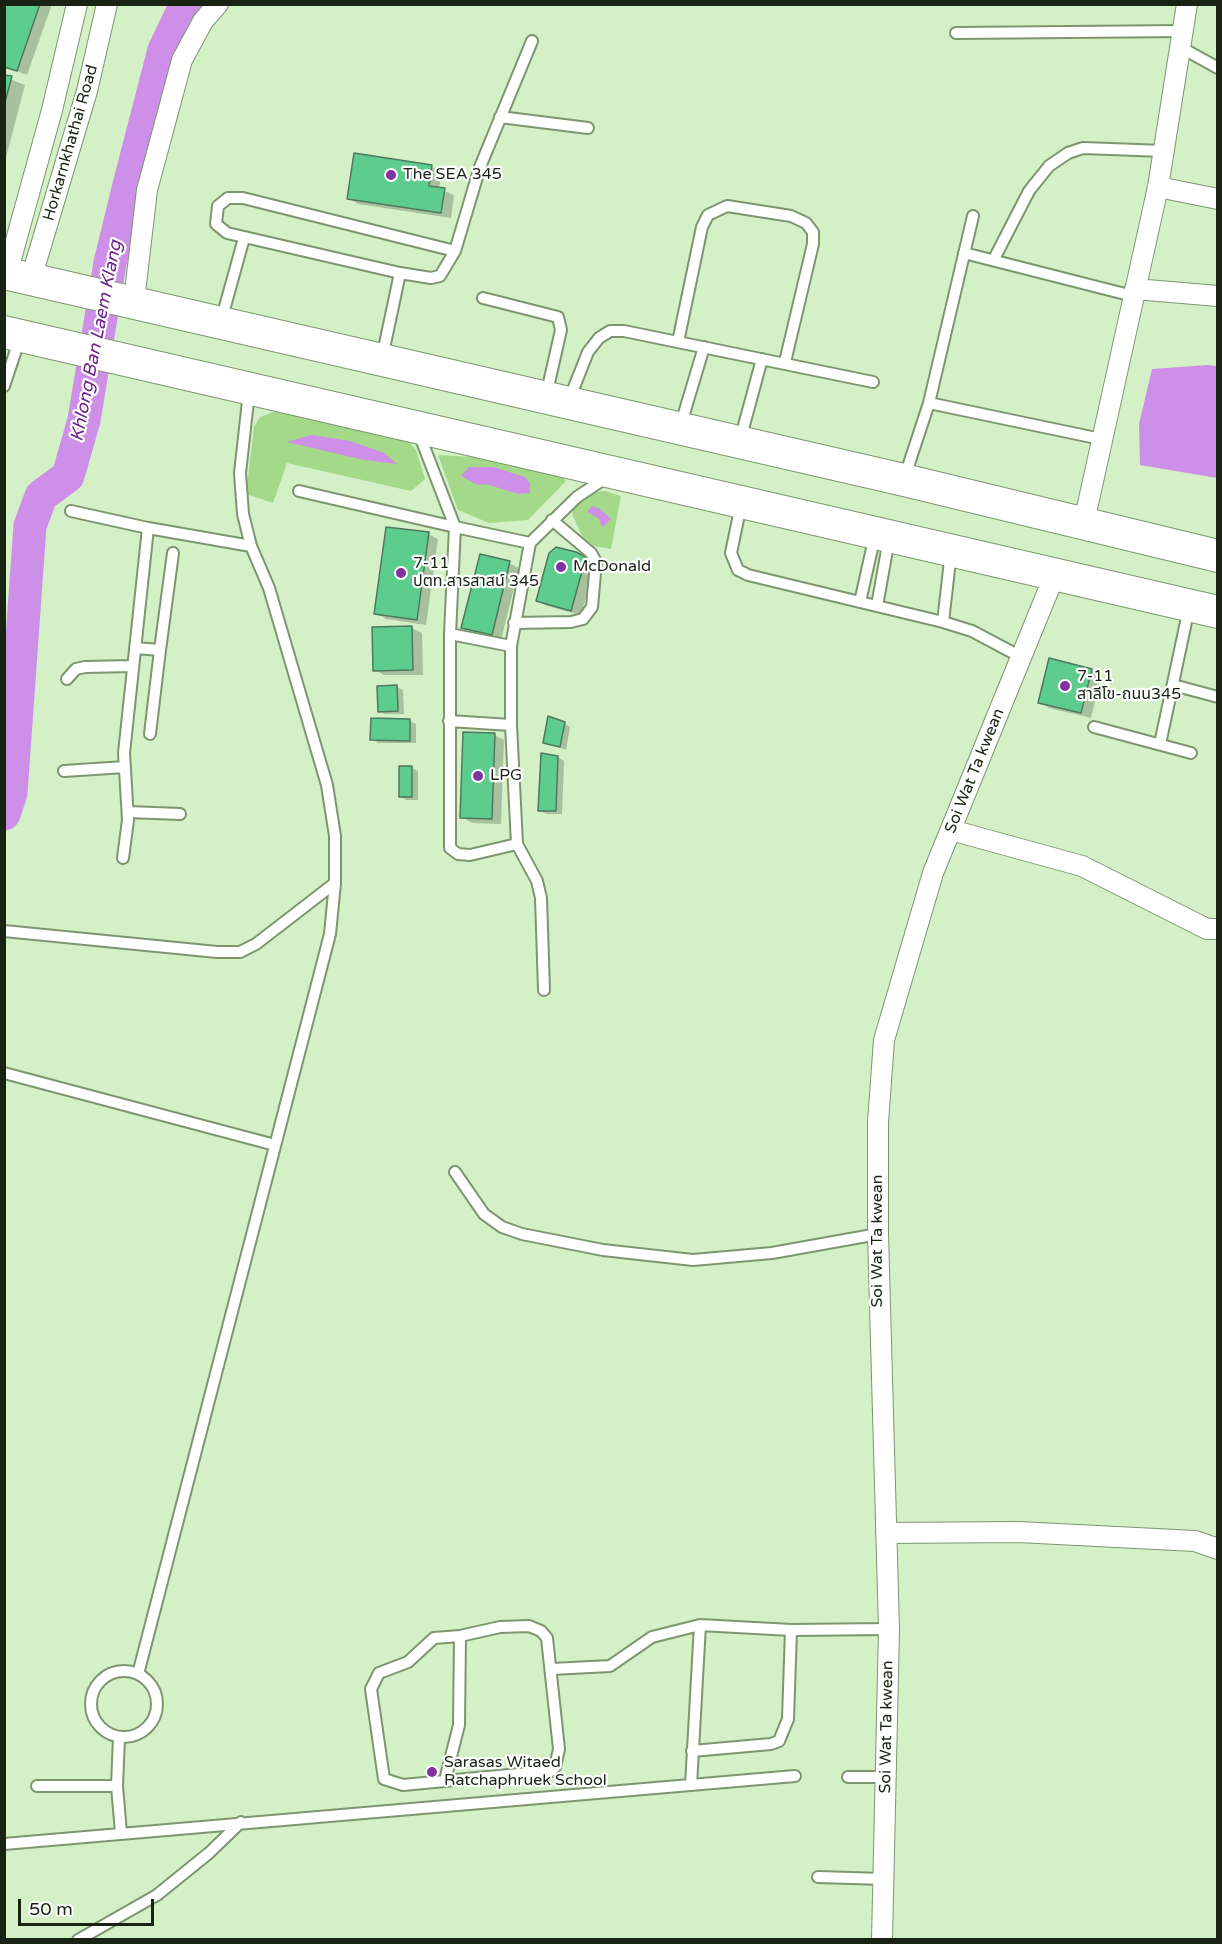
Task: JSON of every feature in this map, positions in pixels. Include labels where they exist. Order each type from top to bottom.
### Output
[{"type":"main road","points":[[14,275],[1084,522],[1218,556]]},
{"type":"main road","points":[[25,337],[951,549],[1208,611]]},
{"type":"street","name":"Horkarnkhathai Road","points":[[14,275],[77,4]]},
{"type":"street","name":"Horkarnkhathai Road","points":[[14,275],[87,91],[107,4]]},
{"type":"street","points":[[127,300],[147,190],[179,71],[203,21],[218,4]]},
{"type":"street","points":[[1084,522],[1158,187],[1187,4]]},
{"type":"street","points":[[1158,187],[1218,199]]},
{"type":"street","points":[[1134,293],[1218,296]]},
{"type":"street","name":"Soi Wat Ta kwean","points":[[882,1940],[889,1629],[878,1234],[879,1086],[884,1040],[933,873],[1055,574]]},
{"type":"street","points":[[951,830],[1082,866],[1207,929],[1218,929]]},
{"type":"street","points":[[886,1533],[1018,1532],[1195,1541],[1218,1549]]},
{"type":"lane","points":[[956,33],[1181,39],[1218,68]]},
{"type":"lane","points":[[455,251],[243,198],[228,198],[218,206],[216,224],[227,232],[244,238],[400,273],[431,278],[440,276],[455,251],[480,167],[532,41]]},
{"type":"lane","points":[[500,117],[588,128]]},
{"type":"lane","points":[[994,259],[1029,191],[1050,166],[1068,153],[1083,148],[1164,151]]},
{"type":"lane","points":[[678,342],[702,227],[708,215],[726,206],[791,216],[806,223],[813,232],[813,244],[785,363]]},
{"type":"lane","points":[[904,480],[929,403],[974,216]]},
{"type":"lane","points":[[221,321],[244,238]]},
{"type":"lane","points":[[964,253],[1134,293]]},
{"type":"lane","points":[[382,359],[400,273]]},
{"type":"lane","points":[[483,298],[558,317],[561,330],[557,400]]},
{"type":"lane","points":[[557,400],[588,352],[599,338],[610,331],[624,331],[873,382]]},
{"type":"lane","points":[[4,386],[25,337]]},
{"type":"lane","points":[[679,428],[704,347]]},
{"type":"lane","points":[[739,443],[762,359]]},
{"type":"lane","points":[[138,1674],[330,934],[335,883],[335,836],[327,785],[269,588],[251,546],[243,514],[240,472],[250,389]]},
{"type":"lane","points":[[929,403],[1101,439]]},
{"type":"lane","points":[[416,427],[455,527],[450,634],[450,848],[458,854],[470,855],[517,844]]},
{"type":"lane","points":[[544,990],[541,898],[537,881],[517,844],[511,725],[511,646],[514,623],[530,543],[577,497],[615,472]]},
{"type":"lane","points":[[299,491],[530,543]]},
{"type":"lane","points":[[741,501],[731,553],[738,570],[748,575],[943,622],[972,631],[1021,657]]},
{"type":"lane","points":[[71,511],[148,528],[251,546]]},
{"type":"lane","points":[[514,623],[571,622],[583,619],[592,607],[596,562],[591,553],[552,520]]},
{"type":"lane","points":[[123,858],[128,812],[125,767],[148,528]]},
{"type":"lane","points":[[860,602],[882,534]]},
{"type":"lane","points":[[877,606],[882,534]]},
{"type":"lane","points":[[943,622],[951,549]]},
{"type":"lane","points":[[150,734],[172,553]]},
{"type":"lane","points":[[1160,744],[1173,685],[1208,611]]},
{"type":"lane","points":[[450,634],[511,646]]},
{"type":"lane","points":[[135,648],[160,650]]},
{"type":"lane","points":[[67,679],[76,669],[86,667],[133,666]]},
{"type":"lane","points":[[1173,685],[1218,697]]},
{"type":"lane","points":[[449,721],[511,725]]},
{"type":"lane","points":[[1094,727],[1191,753]]},
{"type":"lane","points":[[64,771],[125,767]]},
{"type":"lane","points":[[128,812],[180,814]]},
{"type":"lane","points":[[4,942],[6,931],[217,952],[240,952],[256,944],[335,883]]},
{"type":"lane","points":[[4,1073],[274,1145]]},
{"type":"lane","points":[[455,1172],[484,1214],[502,1227],[522,1234],[603,1250],[693,1260],[772,1253],[878,1234]]},
{"type":"lane","points":[[552,1669],[610,1665],[652,1637],[700,1625],[791,1630],[889,1629]]},
{"type":"lane","points":[[691,1785],[700,1625]]},
{"type":"lane","points":[[529,1626],[541,1631],[547,1638],[559,1749],[555,1767],[551,1770],[403,1785],[384,1779],[371,1689],[379,1673],[408,1662],[434,1638],[460,1636],[500,1627],[529,1626]]},
{"type":"lane","points":[[692,1751],[771,1744],[779,1741],[788,1719],[791,1630]]},
{"type":"lane","points":[[446,1780],[459,1725],[460,1636]]},
{"type":"lane","points":[[120,1670],[138,1674],[153,1686],[158,1704],[152,1722],[138,1734],[119,1737],[102,1728],[92,1712],[92,1694],[102,1678],[120,1670]]},
{"type":"lane","points":[[119,1737],[117,1786],[121,1833]]},
{"type":"lane","points":[[4,1844],[795,1776]]},
{"type":"lane","points":[[848,1776],[886,1777]]},
{"type":"lane","points":[[37,1786],[117,1786]]},
{"type":"lane","points":[[78,1940],[157,1895],[209,1853],[241,1822]]},
{"type":"lane","points":[[818,1878],[884,1879]]},
{"type":"green space","points":[[276,411],[407,440],[416,450],[425,479],[411,491],[287,463],[273,503],[246,494],[254,427],[260,417]]},
{"type":"green space","points":[[438,455],[491,458],[562,477],[566,481],[528,520],[489,523],[458,510]]},
{"type":"green space","points":[[605,491],[621,496],[611,549],[594,546],[582,536],[572,514],[574,505],[592,492]]},
{"type":"shaded area","points":[[1217,366],[1217,478],[1140,465],[1139,424],[1152,369]]},
{"type":"shaded area","points":[[311,435],[350,441],[384,453],[397,464],[364,460],[287,442]]},
{"type":"shaded area","points":[[469,467],[493,467],[525,477],[530,484],[530,493],[518,494],[486,484],[478,485],[461,476]]},
{"type":"shaded area","points":[[592,506],[600,509],[611,519],[603,527],[598,518],[587,512]]},
{"type":"building","points":[[4,4],[40,4],[17,71],[4,67]]},
{"type":"building","points":[[4,75],[12,76],[4,106]]},
{"type":"building","name":"The SEA 345","points":[[354,153],[432,165],[429,186],[445,188],[441,213],[347,199]]},
{"type":"building","name":"7-11 ปตท.สารสาสน์ 345","points":[[386,527],[429,532],[417,620],[374,614]]},
{"type":"building","points":[[556,547],[586,557],[571,611],[536,601],[549,553]]},
{"type":"building","points":[[480,554],[510,561],[492,635],[461,628]]},
{"type":"building","points":[[412,626],[413,670],[373,671],[372,627]]},
{"type":"building","name":"7-11 สาลีโข-ถนน345","points":[[1049,658],[1092,669],[1081,713],[1038,703]]},
{"type":"building","points":[[397,685],[398,711],[378,712],[377,686]]},
{"type":"building","points":[[548,716],[565,722],[560,747],[543,743]]},
{"type":"building","points":[[371,718],[410,719],[410,741],[370,740]]},
{"type":"building","name":"LPG","points":[[463,732],[495,733],[492,819],[460,818]]},
{"type":"building","points":[[541,753],[558,756],[556,811],[538,811]]},
{"type":"building","points":[[399,766],[412,766],[412,797],[399,797]]},
{"type":"waterway","name":"Khlong Ban Laem Klang","points":[[4,814],[11,793],[30,526],[41,496],[68,476],[84,420],[110,263],[129,185],[164,50],[186,4]]},
{"type":"place","name":"The SEA 345","points":[[391,175]]},
{"type":"place","name":"McDonald","points":[[561,567]]},
{"type":"place","name":"7-11 ปตท.สารสาสน์ 345","points":[[401,573]]},
{"type":"place","name":"7-11 สาลีโข-ถนน345","points":[[1065,686]]},
{"type":"place","name":"LPG","points":[[478,776]]},
{"type":"place","name":"Sarasas Witaed Ratchaphruek School","points":[[432,1772]]}]
